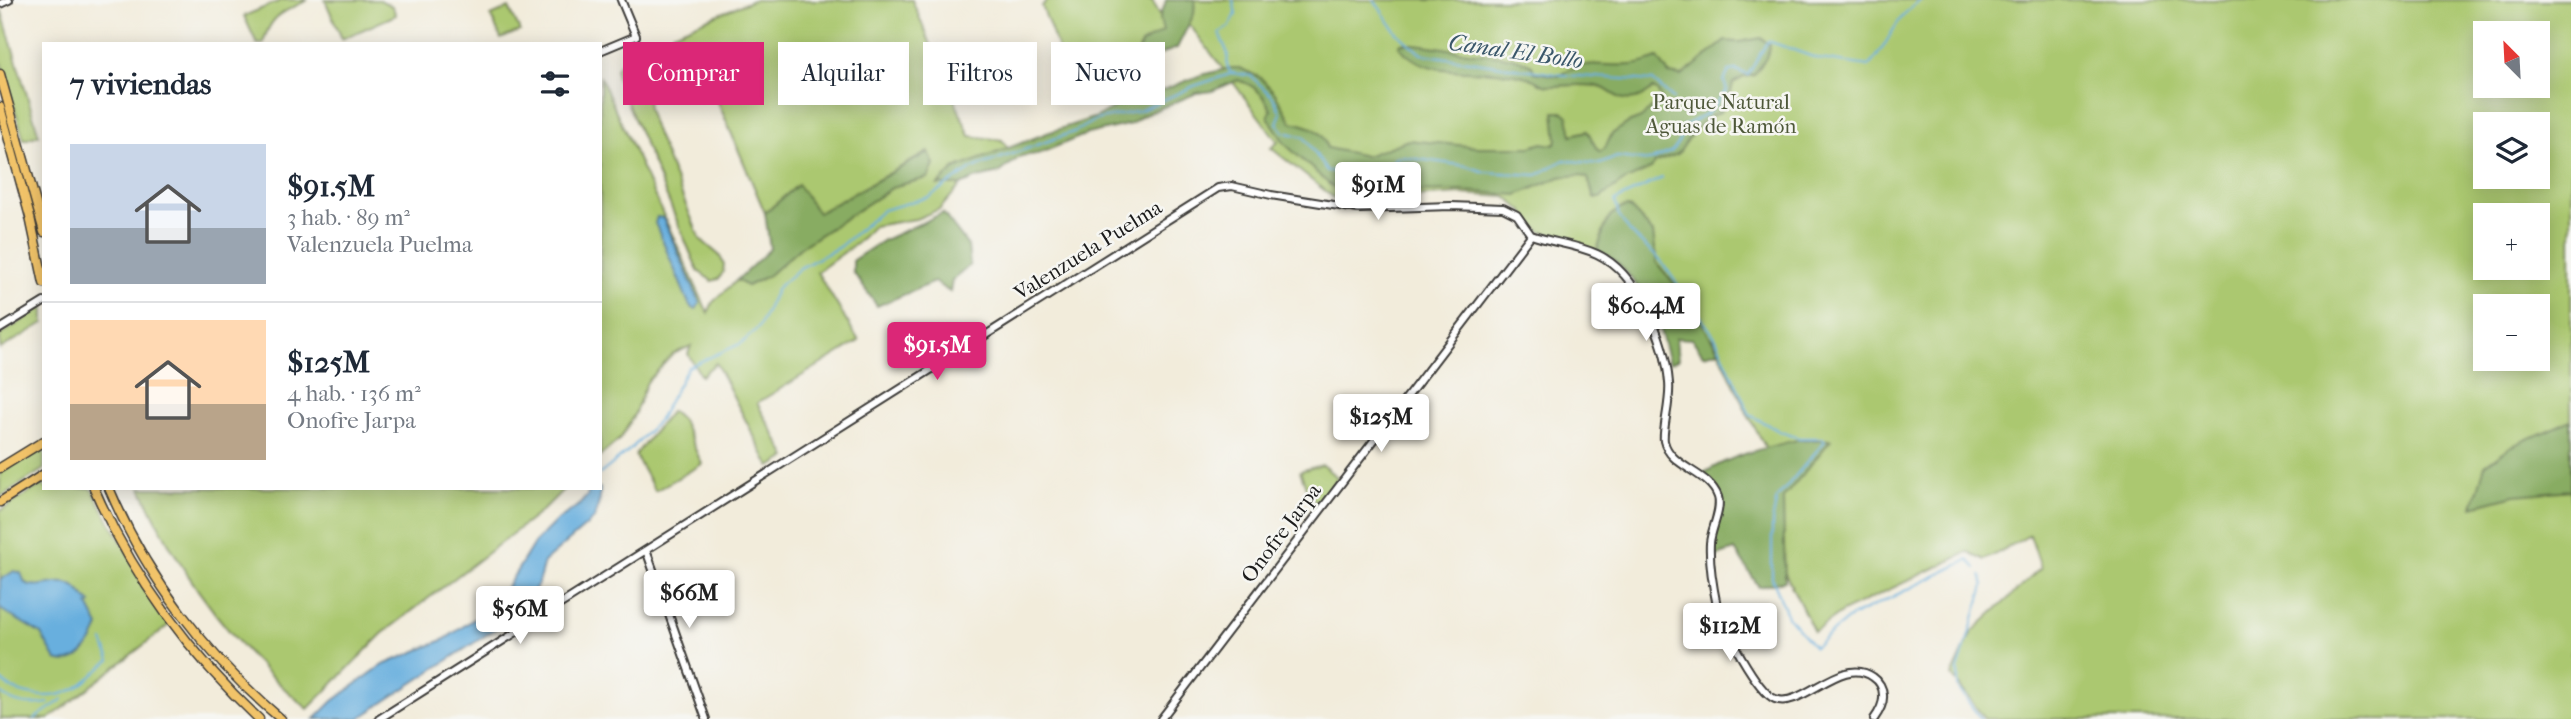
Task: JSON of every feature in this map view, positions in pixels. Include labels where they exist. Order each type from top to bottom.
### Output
[{"type":"main road","points":[[0,74],[42,225]]},
{"type":"main road","points":[[0,107],[30,217],[42,274]]},
{"type":"main road","points":[[0,468],[42,442]]},
{"type":"main road","points":[[0,502],[42,475]]},
{"type":"main road","points":[[95,490],[128,557],[164,614],[206,666],[259,719]]},
{"type":"main road","points":[[110,490],[139,549],[184,619],[225,666],[281,719]]},
{"type":"street","points":[[0,4],[9,0]]},
{"type":"street","points":[[602,50],[636,36],[621,0]]},
{"type":"street","name":"Valenzuela Puelma","points":[[379,719],[1218,188],[1232,186],[1358,209],[1451,206],[1503,208],[1517,215],[1531,235]]},
{"type":"street","points":[[1531,235],[1572,245],[1609,261],[1626,277],[1651,319],[1664,354],[1669,381],[1664,442],[1670,454],[1700,476],[1717,494],[1719,504],[1710,544],[1718,607],[1731,640],[1764,690],[1776,700],[1788,700],[1829,680],[1847,674],[1865,673],[1876,679],[1883,693],[1882,705],[1874,719]]},
{"type":"street","name":"Onofre Jarpa","points":[[1161,719],[1531,235]]},
{"type":"street","points":[[0,329],[42,303]]},
{"type":"street","points":[[646,550],[706,719]]},
{"type":"green space","points":[[282,0],[308,0],[274,20],[264,42],[256,42],[244,16]]},
{"type":"green space","points":[[325,0],[380,0],[392,6],[396,15],[342,39]]},
{"type":"green space","points":[[753,0],[912,0],[930,42],[923,42],[923,105],[957,105],[970,136],[1002,140],[1008,149],[954,169],[939,184],[961,185],[940,209],[916,219],[874,226],[857,243],[817,272],[859,341],[757,403],[787,457],[770,467],[716,363],[701,376],[688,354],[691,346],[673,354],[647,382],[634,415],[621,438],[602,454],[602,80],[708,313],[713,302],[737,280],[747,286],[769,275],[801,247],[895,186],[928,178],[934,165],[928,152],[818,213],[797,186],[765,213],[719,105],[764,105],[764,42],[670,42],[673,33]]},
{"type":"green space","points":[[1047,0],[1152,0],[1176,44],[1165,49],[1165,42],[1055,42],[1042,6]]},
{"type":"green space","points":[[1166,0],[1195,0],[1194,14],[1177,48],[1165,53],[1165,42],[1144,42],[1163,31],[1160,19]]},
{"type":"green space","name":"Parque Natural Aguas de Ramón","points":[[1171,0],[2571,0],[2571,719],[1985,719],[1952,676],[1972,632],[2041,568],[2030,535],[1985,560],[1968,552],[1842,612],[1814,632],[1783,569],[1783,498],[1769,454],[1713,338],[1660,320],[1605,243],[1601,253],[1575,243],[1573,239],[1542,232],[1506,197],[1461,194],[1334,198],[1271,148],[1278,142]]},
{"type":"green space","points":[[509,8],[520,31],[501,39],[491,16]]},
{"type":"green space","points":[[1,9],[39,135],[24,140],[0,59]]},
{"type":"green space","points":[[1761,38],[1770,45],[1754,75],[1733,83],[1730,97],[1720,112],[1696,128],[1678,154],[1654,163],[1651,169],[1624,181],[1600,198],[1594,198],[1588,178],[1579,175],[1560,177],[1517,195],[1462,191],[1373,195],[1342,191],[1330,185],[1285,144],[1268,117],[1271,110],[1265,99],[1250,85],[1238,80],[1212,91],[1197,93],[1142,116],[1131,124],[1087,134],[1038,154],[1021,156],[999,173],[961,185],[938,185],[954,169],[1096,117],[1119,105],[1165,105],[1165,89],[1201,75],[1230,68],[1240,68],[1261,78],[1275,93],[1292,122],[1315,129],[1322,136],[1327,148],[1366,156],[1408,140],[1478,147],[1531,147],[1542,143],[1554,145],[1557,141],[1554,112],[1563,112],[1568,116],[1572,135],[1587,131],[1600,152],[1612,134],[1641,118],[1661,99],[1658,92],[1653,89],[1639,98],[1628,100],[1594,86],[1547,86],[1511,73],[1442,69],[1411,58],[1399,46],[1401,43],[1417,44],[1506,57],[1532,65],[1534,72],[1559,76],[1584,65],[1633,65],[1658,58],[1669,74],[1682,76],[1725,41],[1739,42]]},
{"type":"green space","points":[[623,61],[623,93],[616,76],[616,68]]},
{"type":"green space","points":[[628,105],[648,105],[655,130],[700,239],[719,255],[724,264],[719,279],[712,281],[698,271]]},
{"type":"green space","points":[[929,152],[934,165],[928,178],[895,186],[801,247],[769,275],[747,286],[737,280],[770,249],[765,213],[798,185],[818,213]]},
{"type":"green space","points":[[1628,207],[1653,233],[1657,263],[1691,305],[1719,351],[1703,355],[1692,339],[1676,338],[1678,360],[1669,363],[1658,322],[1660,320],[1654,310],[1625,271],[1597,250],[1610,217]]},
{"type":"green space","points":[[943,213],[968,246],[970,265],[952,281],[950,292],[934,282],[877,306],[853,272],[853,260],[884,240]]},
{"type":"green space","points":[[42,308],[42,324],[0,349],[0,335]]},
{"type":"green space","points":[[671,411],[682,420],[702,464],[655,491],[635,455]]},
{"type":"green space","points":[[2571,420],[2571,490],[2515,495],[2473,506],[2485,465],[2510,447]]},
{"type":"green space","points":[[1801,439],[1831,440],[1783,498],[1785,581],[1759,587],[1735,550],[1714,557],[1715,527],[1722,502],[1718,491],[1704,473],[1739,456]]},
{"type":"green space","points":[[42,447],[42,470],[0,497],[0,472]]},
{"type":"green space","points":[[1322,465],[1338,478],[1319,505],[1309,495],[1300,471]]},
{"type":"green space","points":[[42,484],[42,490],[92,490],[169,625],[49,719],[0,719],[0,511]]},
{"type":"green space","points":[[142,490],[563,490],[542,511],[382,634],[308,709],[256,661],[211,609],[156,520]]},
{"type":"water","points":[[657,217],[663,218],[700,303],[696,309],[689,304],[655,223]]},
{"type":"water","points":[[589,490],[600,490],[594,519],[544,562],[538,584],[526,604],[506,622],[358,719],[315,719],[333,701],[381,666],[445,639],[497,603],[534,543],[587,496]]},
{"type":"water","points":[[14,571],[21,573],[25,583],[31,585],[70,584],[91,603],[88,605],[99,626],[93,640],[77,658],[64,662],[56,660],[41,634],[0,609],[0,580]]},
{"type":"waterway","points":[[1230,72],[1227,65],[1228,54],[1219,33],[1229,27],[1236,14],[1233,0]]},
{"type":"waterway","name":"Canal El Bollo","points":[[1374,0],[1397,33],[1421,54],[1564,75],[1653,81],[1673,99]]},
{"type":"waterway","points":[[602,472],[632,448],[658,421],[688,367],[742,343],[759,327],[777,288],[800,268],[839,247],[883,210],[929,197],[973,168],[1076,131],[1095,120],[1139,111],[1194,86],[1233,73],[1251,76],[1273,97],[1281,113],[1277,123],[1284,132],[1304,137],[1327,171],[1354,173],[1364,185],[1375,183],[1395,158],[1403,157],[1467,166],[1485,172],[1537,175],[1564,160],[1600,164],[1617,157],[1650,161],[1672,151],[1684,126],[1707,114],[1727,90],[1724,81],[1729,71],[1736,70],[1748,75],[1768,41],[1819,59],[1869,66],[1904,15],[1921,0]]},
{"type":"waterway","name":"Canal El Bollo","points":[[1662,178],[1615,201],[1619,216],[1630,232],[1661,261],[1715,337],[1750,415],[1781,432],[1799,438],[1823,438],[1825,441],[1777,498],[1772,522],[1772,578],[1788,617],[1814,647],[1849,618],[1968,560],[1976,568]]},
{"type":"waterway","name":"Canal El Bollo","points":[[1981,575],[1984,586],[1958,670],[1958,688],[1981,719]]},
{"type":"waterway","points":[[0,679],[15,689],[34,695],[54,695],[72,690],[110,660],[103,641]]},
{"type":"waterway","points":[[0,693],[23,704],[49,703]]},
{"type":"waterway","points":[[34,719],[63,699]]}]
